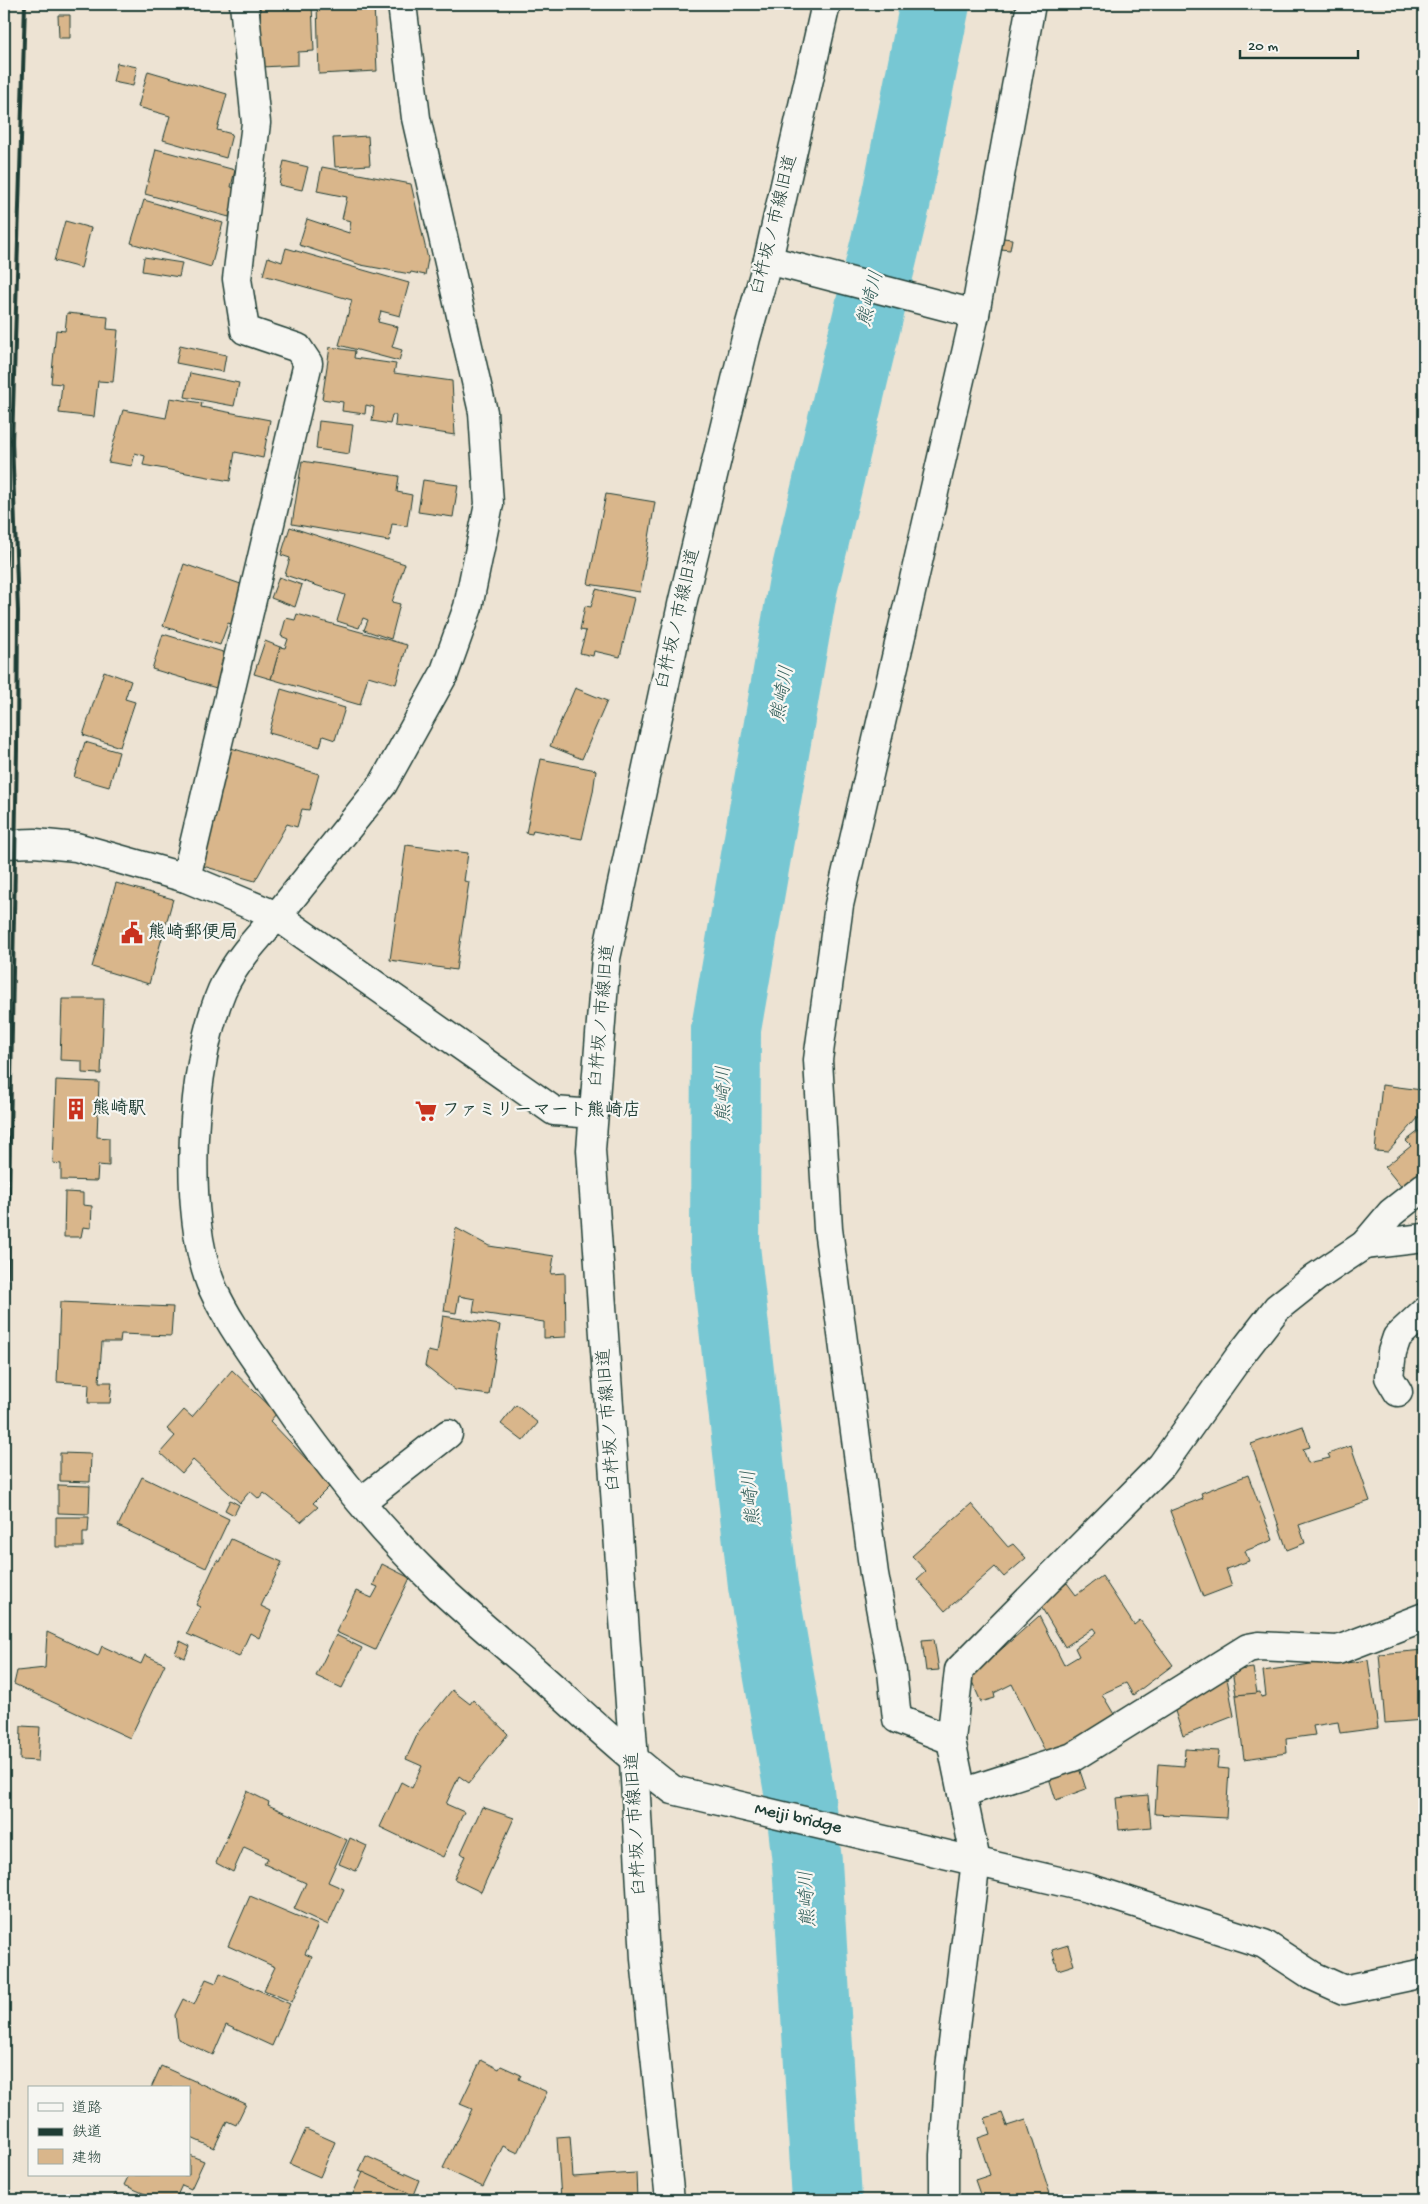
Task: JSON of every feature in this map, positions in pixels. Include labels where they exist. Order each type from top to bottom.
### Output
[{"type":"street","points":[[186,878],[308,363],[298,348],[245,330],[237,279],[256,123],[244,4]]},
{"type":"street","points":[[402,4],[416,118],[483,412],[489,504],[468,608],[444,674],[383,784],[253,943],[224,988],[209,1026],[201,1063],[196,1103],[194,1188],[197,1233],[212,1286],[229,1318],[294,1417],[370,1494],[388,1534],[444,1592],[634,1760]]},
{"type":"street","name":"臼杵坂ノ市線旧道","points":[[670,2200],[645,1959],[634,1760],[591,1150],[606,958],[683,600],[746,338],[779,263],[826,4]]},
{"type":"street","points":[[951,1740],[897,1719],[892,1672],[874,1574],[828,1229],[818,1060],[839,905],[971,313],[1031,4]]},
{"type":"street","points":[[779,263],[971,313]]},
{"type":"street","points":[[4,844],[35,843],[76,847],[186,878],[277,916],[554,1111],[594,1114]]},
{"type":"street","points":[[944,2200],[944,2154],[950,2067],[976,1861],[951,1740],[959,1670],[1162,1465],[1239,1357],[1277,1308],[1316,1277],[1364,1245],[1390,1213],[1424,1187]]},
{"type":"street","points":[[1364,1245],[1424,1238]]},
{"type":"street","points":[[1398,1392],[1389,1377],[1392,1352],[1397,1337],[1424,1312]]},
{"type":"street","points":[[370,1494],[448,1434]]},
{"type":"street","points":[[962,1793],[1073,1757],[1248,1648],[1259,1646],[1338,1650],[1424,1617]]},
{"type":"street","name":"Meiji bridge","points":[[634,1760],[673,1790],[1088,1888],[1264,1944],[1313,1976],[1344,1990],[1424,1973]]},
{"type":"building","points":[[260,4],[312,4],[314,51],[298,52],[298,65],[262,67]]},
{"type":"building","points":[[317,4],[374,4],[377,71],[319,74]]},
{"type":"building","points":[[58,15],[70,15],[70,38],[59,38]]},
{"type":"building","points":[[117,63],[137,67],[133,86],[113,82]]},
{"type":"building","points":[[148,71],[227,94],[217,130],[232,134],[226,158],[163,140],[170,116],[138,107]]},
{"type":"building","points":[[368,136],[370,165],[335,167],[333,138]]},
{"type":"building","points":[[156,149],[235,170],[231,187],[236,188],[229,217],[145,194]]},
{"type":"building","points":[[284,161],[308,167],[302,190],[279,185]]},
{"type":"building","points":[[322,167],[411,184],[428,259],[425,275],[361,265],[299,245],[307,219],[349,233],[351,221],[342,219],[347,197],[317,191]]},
{"type":"building","points":[[144,200],[223,223],[211,267],[131,243]]},
{"type":"building","points":[[65,221],[91,228],[81,268],[54,261]]},
{"type":"building","points":[[1003,238],[1012,239],[1010,250],[1001,249]]},
{"type":"building","points":[[286,248],[409,283],[400,316],[381,311],[378,322],[398,327],[392,347],[402,350],[399,361],[339,345],[352,300],[263,275],[268,257],[282,262]]},
{"type":"building","points":[[144,257],[182,263],[179,277],[142,271]]},
{"type":"building","points":[[67,313],[108,317],[107,329],[118,330],[113,382],[98,381],[94,417],[59,413],[62,384],[51,383],[56,330],[65,331]]},
{"type":"building","points":[[180,345],[226,355],[223,372],[176,363]]},
{"type":"building","points":[[330,347],[355,351],[354,358],[396,364],[394,373],[452,381],[455,435],[395,426],[396,415],[392,415],[390,424],[372,421],[374,407],[366,405],[365,414],[342,411],[343,402],[322,399]]},
{"type":"building","points":[[190,373],[239,383],[234,406],[185,397]]},
{"type":"building","points":[[170,398],[202,403],[201,407],[270,420],[263,458],[235,452],[230,481],[143,465],[145,456],[135,453],[132,466],[108,462],[123,410],[166,418]]},
{"type":"building","points":[[319,421],[353,425],[349,454],[316,449]]},
{"type":"building","points":[[302,461],[399,476],[397,492],[412,495],[407,526],[392,524],[389,541],[292,524]]},
{"type":"building","points":[[423,480],[458,485],[453,517],[418,512]]},
{"type":"building","points":[[606,494],[655,502],[640,592],[588,584]]},
{"type":"building","points":[[290,527],[405,564],[392,602],[400,604],[391,639],[364,630],[368,620],[363,618],[359,628],[337,621],[345,595],[285,575],[290,558],[281,555]]},
{"type":"building","points":[[184,564],[252,588],[239,627],[228,623],[220,645],[163,626]]},
{"type":"building","points":[[279,577],[302,585],[295,607],[271,598]]},
{"type":"building","points":[[596,589],[634,598],[620,657],[594,651],[593,656],[580,653],[586,631],[580,630],[585,606],[591,607]]},
{"type":"building","points":[[297,614],[407,645],[396,684],[368,676],[360,705],[271,679],[280,647],[285,648],[288,639],[281,636],[286,618],[295,620]]},
{"type":"building","points":[[163,634],[233,655],[223,690],[152,669]]},
{"type":"building","points":[[265,641],[280,647],[271,679],[254,674]]},
{"type":"building","points":[[104,671],[131,681],[125,699],[135,702],[120,747],[83,735]]},
{"type":"building","points":[[575,688],[607,701],[582,759],[550,746]]},
{"type":"building","points":[[281,689],[345,708],[335,740],[323,736],[320,747],[269,733]]},
{"type":"building","points":[[85,742],[119,752],[109,787],[74,777]]},
{"type":"building","points":[[231,748],[319,774],[309,810],[302,809],[297,827],[287,824],[255,881],[196,864]]},
{"type":"building","points":[[541,759],[596,770],[582,839],[533,830],[532,834],[526,833]]},
{"type":"building","points":[[406,845],[468,853],[464,881],[469,882],[456,970],[390,960]]},
{"type":"building","name":"熊崎郵便局","points":[[116,883],[173,899],[149,984],[92,967]]},
{"type":"building","points":[[62,999],[104,999],[101,1074],[82,1073],[82,1061],[60,1060]]},
{"type":"building","name":"熊崎駅","points":[[56,1080],[99,1082],[97,1137],[109,1138],[109,1166],[98,1165],[97,1181],[61,1180],[61,1164],[53,1163]]},
{"type":"building","points":[[1382,1085],[1422,1090],[1419,1117],[1388,1152],[1375,1151]]},
{"type":"building","points":[[1424,1127],[1424,1172],[1403,1189],[1385,1167],[1411,1146],[1406,1141]]},
{"type":"building","points":[[65,1192],[83,1193],[83,1205],[92,1206],[91,1228],[83,1227],[81,1237],[64,1237]]},
{"type":"building","points":[[456,1228],[489,1246],[554,1256],[551,1274],[565,1273],[566,1337],[544,1338],[544,1322],[473,1312],[475,1299],[459,1296],[456,1313],[444,1311]]},
{"type":"building","points":[[60,1302],[173,1307],[171,1336],[121,1334],[120,1342],[102,1342],[99,1382],[112,1382],[110,1403],[88,1403],[89,1384],[57,1382]]},
{"type":"building","points":[[443,1316],[500,1325],[489,1395],[455,1390],[425,1366],[428,1351],[437,1353]]},
{"type":"building","points":[[232,1370],[277,1413],[270,1421],[331,1485],[313,1503],[318,1507],[301,1522],[264,1493],[259,1499],[250,1491],[240,1503],[193,1460],[182,1473],[160,1453],[175,1436],[167,1429],[184,1410],[192,1417]]},
{"type":"building","points":[[516,1405],[538,1423],[523,1441],[501,1424]]},
{"type":"building","points":[[1303,1426],[1310,1447],[1303,1449],[1308,1463],[1330,1458],[1328,1454],[1351,1446],[1370,1501],[1299,1525],[1305,1543],[1287,1550],[1251,1444]]},
{"type":"building","points":[[60,1453],[91,1454],[90,1482],[60,1481]]},
{"type":"building","points":[[1248,1475],[1273,1540],[1245,1551],[1249,1561],[1226,1569],[1232,1586],[1203,1597],[1170,1511],[1203,1498],[1201,1493]]},
{"type":"building","points":[[142,1477],[229,1519],[206,1568],[118,1526]]},
{"type":"building","points":[[58,1485],[90,1486],[89,1514],[58,1513]]},
{"type":"building","points":[[230,1500],[239,1505],[234,1515],[225,1510]]},
{"type":"building","points":[[971,1504],[1008,1547],[1013,1544],[1026,1558],[1004,1577],[995,1567],[945,1611],[917,1579],[926,1571],[912,1556]]},
{"type":"building","points":[[56,1517],[89,1517],[88,1532],[83,1532],[83,1547],[56,1547]]},
{"type":"building","points":[[231,1539],[282,1562],[261,1606],[271,1611],[259,1638],[250,1633],[239,1657],[187,1634],[200,1607],[196,1605],[217,1560],[220,1562]]},
{"type":"building","points":[[382,1564],[410,1578],[375,1650],[336,1632],[356,1591],[372,1598],[378,1587],[373,1585]]},
{"type":"building","points":[[1102,1576],[1134,1625],[1140,1620],[1173,1665],[1133,1695],[1126,1683],[1102,1694],[1115,1716],[1098,1724],[1101,1730],[1047,1755],[1012,1684],[994,1693],[995,1698],[981,1702],[970,1677],[1039,1616],[1064,1665],[1079,1656],[1075,1648],[1096,1632],[1093,1628],[1065,1647],[1040,1605],[1067,1583],[1076,1595]]},
{"type":"building","points":[[47,1632],[98,1656],[102,1646],[141,1664],[145,1655],[165,1664],[130,1738],[14,1684],[17,1671],[45,1668]]},
{"type":"building","points":[[336,1635],[362,1648],[342,1688],[316,1676]]},
{"type":"building","points":[[934,1639],[939,1670],[926,1671],[922,1640]]},
{"type":"building","points":[[180,1641],[190,1646],[185,1658],[175,1653]]},
{"type":"building","points":[[1424,1650],[1424,1720],[1385,1723],[1379,1654]]},
{"type":"building","points":[[1338,1660],[1339,1664],[1368,1660],[1378,1728],[1340,1733],[1338,1722],[1313,1726],[1315,1735],[1286,1739],[1287,1753],[1244,1759],[1236,1695],[1260,1692],[1261,1697],[1266,1696],[1263,1671]]},
{"type":"building","points":[[1253,1668],[1257,1693],[1236,1695],[1232,1671]]},
{"type":"building","points":[[1226,1673],[1234,1716],[1183,1736],[1173,1705]]},
{"type":"building","points":[[452,1690],[470,1704],[473,1700],[508,1734],[469,1783],[459,1776],[446,1804],[464,1812],[443,1857],[380,1827],[401,1782],[412,1788],[422,1766],[406,1759],[419,1731]]},
{"type":"building","points":[[21,1726],[40,1727],[38,1761],[20,1760]]},
{"type":"building","points":[[1185,1749],[1219,1751],[1217,1768],[1229,1769],[1226,1818],[1155,1814],[1158,1764],[1184,1766]]},
{"type":"building","points":[[1079,1768],[1086,1789],[1056,1800],[1049,1778]]},
{"type":"building","points":[[247,1791],[269,1802],[268,1805],[347,1840],[328,1882],[344,1889],[328,1925],[294,1909],[306,1883],[264,1864],[268,1858],[244,1847],[233,1872],[216,1863]]},
{"type":"building","points":[[1148,1795],[1151,1827],[1119,1830],[1116,1798]]},
{"type":"building","points":[[482,1807],[514,1818],[481,1892],[454,1879],[465,1856],[461,1853]]},
{"type":"building","points":[[350,1838],[367,1846],[356,1871],[339,1864]]},
{"type":"building","points":[[250,1896],[318,1925],[305,1954],[312,1957],[292,2002],[264,1990],[275,1967],[228,1946]]},
{"type":"building","points":[[1068,1945],[1074,1965],[1058,1970],[1052,1950]]},
{"type":"building","points":[[220,1973],[290,2004],[272,2046],[226,2025],[213,2055],[178,2039],[175,2015],[183,1999],[194,2005],[206,1979],[216,1983]]},
{"type":"building","points":[[481,2060],[499,2069],[501,2066],[521,2075],[519,2079],[547,2092],[518,2153],[503,2146],[483,2187],[443,2168],[472,2109],[460,2104]]},
{"type":"building","points":[[161,2066],[246,2104],[236,2125],[227,2121],[214,2148],[190,2137],[190,2086],[152,2086]]},
{"type":"building","points":[[1002,2113],[1007,2126],[1026,2120],[1052,2200],[982,2200],[975,2180],[990,2175],[978,2138],[990,2134],[985,2118]]},
{"type":"building","points":[[306,2129],[335,2142],[320,2177],[290,2164]]},
{"type":"building","points":[[570,2136],[573,2177],[636,2173],[637,2200],[561,2200],[557,2137]]},
{"type":"building","points":[[190,2155],[204,2161],[191,2189],[182,2185],[175,2200],[159,2200],[124,2185],[128,2176],[190,2176]]},
{"type":"building","points":[[366,2156],[419,2180],[413,2195],[359,2171]]},
{"type":"building","points":[[363,2172],[413,2195],[411,2199],[414,2200],[350,2200]]},
{"type":"building","points":[[115,2194],[128,2200],[112,2200]]},
{"type":"waterway","name":"熊崎川","points":[[827,2200],[807,1862],[799,1791],[763,1586],[725,1247],[726,1029],[803,586],[896,200],[935,4]]},
{"type":"railway","points":[[12,444],[25,4]]},
{"type":"railway","points":[[4,1471],[17,749],[18,611],[12,439]]},
{"type":"railway","points":[[4,602],[8,514]]},
{"type":"place","name":"熊崎郵便局","points":[[132,933]]},
{"type":"place","name":"熊崎駅","points":[[76,1109]]},
{"type":"place","name":"ファミリーマート熊崎店","points":[[426,1111]]}]
